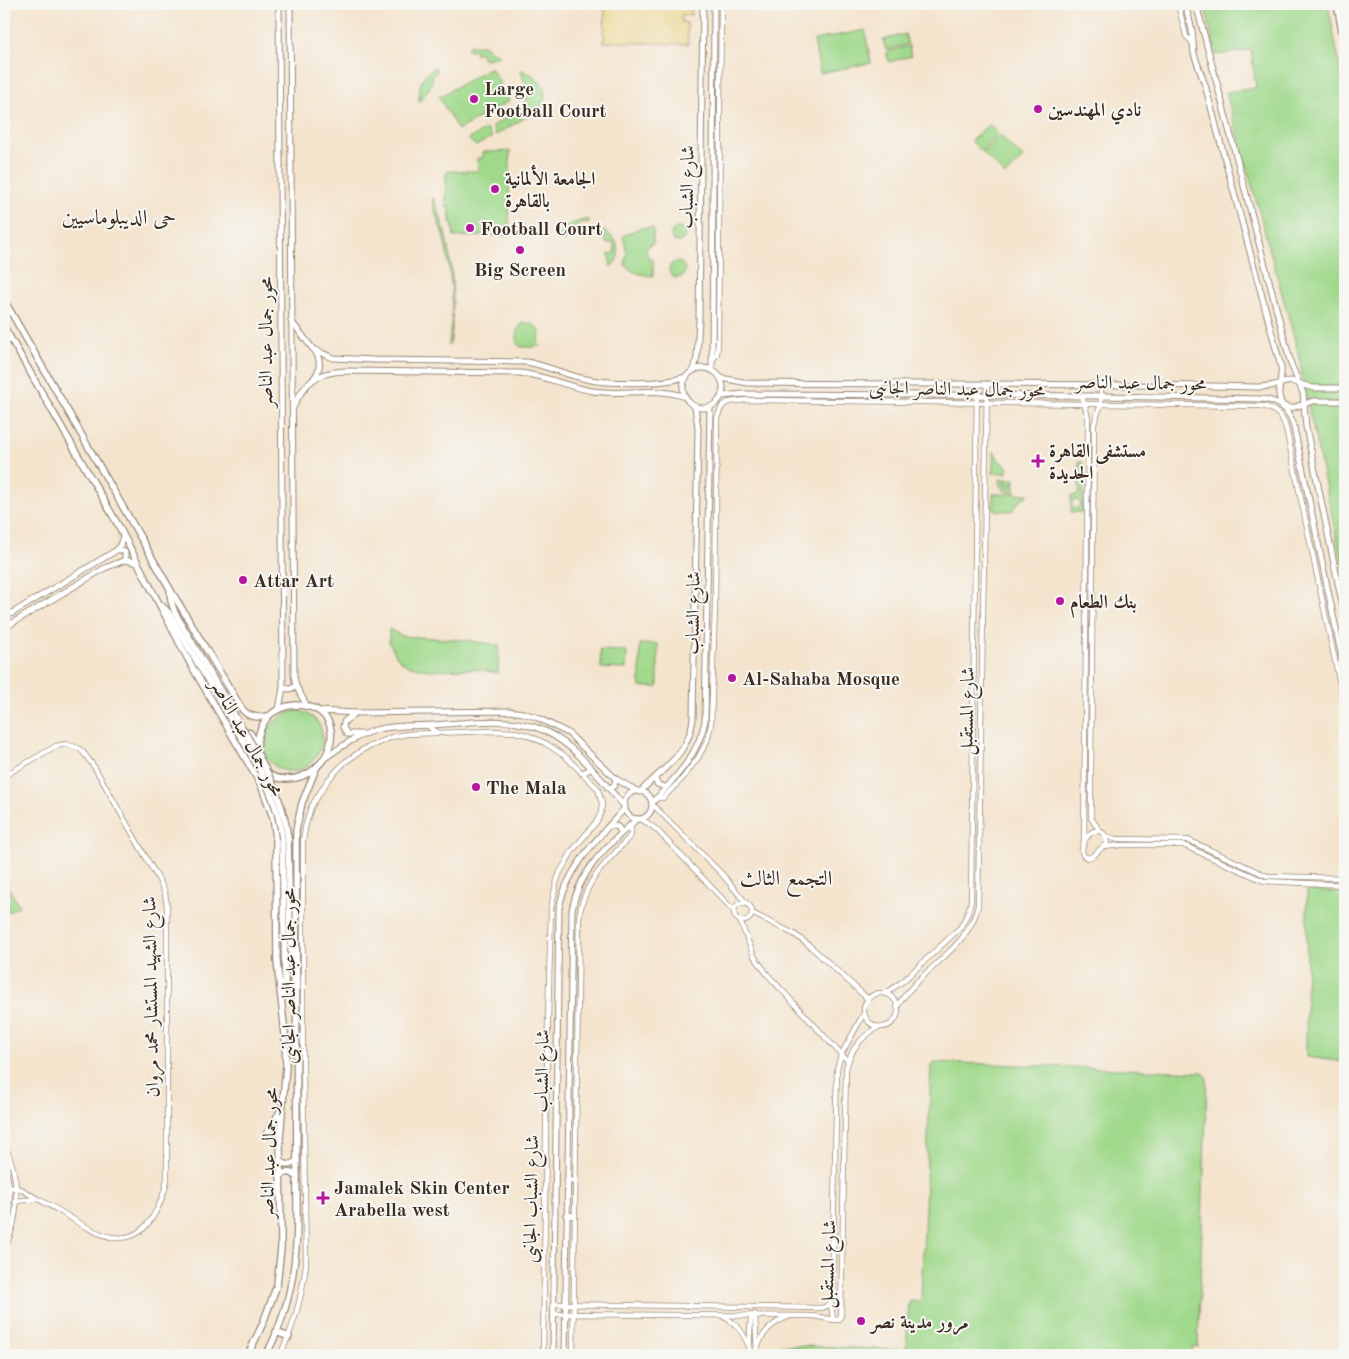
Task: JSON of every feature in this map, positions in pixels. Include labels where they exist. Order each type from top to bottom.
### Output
[{"type":"main road","name":"محور جمال عبد الناصر","points":[[279,709],[283,688],[280,4]]},
{"type":"main road","name":"محور جمال عبد الناصر","points":[[290,4],[294,676],[296,686],[308,706]]},
{"type":"main road","name":"شارع الشباب","points":[[694,370],[697,357],[699,319],[703,4]]},
{"type":"main road","name":"شارع الشباب","points":[[712,370],[714,4]]},
{"type":"main road","points":[[1185,4],[1192,30],[1194,54],[1205,85],[1281,367],[1281,383],[1278,397],[1290,416],[1294,429],[1345,672]]},
{"type":"main road","points":[[1196,4],[1291,364],[1303,393],[1306,427],[1345,617]]},
{"type":"main road","points":[[1332,4],[1339,11]]},
{"type":"main road","points":[[1337,4],[1345,46]]},
{"type":"main road","points":[[280,272],[291,272]]},
{"type":"main road","name":"محور جمال عبد الناصر","points":[[4,300],[170,589],[245,713],[257,717],[268,716]]},
{"type":"main road","points":[[291,321],[313,349],[320,364],[312,380],[304,387],[292,410]]},
{"type":"main road","name":"محور جمال عبد الناصر","points":[[4,326],[138,563],[190,663],[264,792],[272,817],[276,839],[277,949],[286,1034],[280,1162],[281,1248],[277,1285],[263,1324],[248,1355]]},
{"type":"main road","points":[[312,380],[331,372],[521,373],[539,376],[576,388],[595,391],[668,393],[685,397],[695,407],[700,408],[710,407],[719,401],[722,396],[723,384],[721,378],[712,370],[706,368],[694,370],[687,376],[668,381],[608,381],[587,379],[527,362],[333,358],[313,349]]},
{"type":"main road","points":[[374,360],[374,371]]},
{"type":"main road","points":[[685,397],[683,387],[687,376]]},
{"type":"main road","name":"محور جمال عبد الناصر","points":[[721,378],[748,383],[1102,384],[1258,387],[1288,381],[1298,382],[1313,388],[1345,388]]},
{"type":"main road","name":"محور جمال عبد الناصر","points":[[722,396],[743,394],[1102,396],[1262,399],[1276,402],[1283,406]]},
{"type":"main road","points":[[1283,406],[1292,408],[1317,401],[1345,401]]},
{"type":"main road","name":"شارع الشباب","points":[[639,792],[668,767],[684,748],[692,726],[695,703],[698,428],[695,407]]},
{"type":"main road","name":"شارع الشباب","points":[[652,803],[686,766],[698,745],[705,721],[710,407]]},
{"type":"main road","points":[[281,458],[287,460],[292,458]]},
{"type":"main road","points":[[281,475],[292,473]]},
{"type":"main road","points":[[6,615],[118,549],[123,536]]},
{"type":"main road","points":[[118,549],[125,552],[125,560]]},
{"type":"main road","points":[[4,628],[106,568],[125,560],[138,563]]},
{"type":"main road","points":[[170,589],[170,601],[175,613],[273,784],[283,811],[288,839],[292,979],[297,1005]]},
{"type":"main road","points":[[158,602],[170,616],[212,688],[268,787],[278,812],[282,849],[285,981],[282,1002]]},
{"type":"main road","points":[[283,688],[290,689],[296,686]]},
{"type":"main road","points":[[695,703],[706,704]]},
{"type":"main road","points":[[320,711],[328,722],[332,734],[331,747],[317,766],[304,775],[291,778],[274,777],[265,770],[258,760],[257,744],[260,731],[268,716],[290,705],[308,706],[320,711],[355,713],[493,710],[523,712],[568,733],[616,779],[648,795],[652,803],[650,814],[638,819],[629,816],[625,808],[608,788],[563,742],[544,731],[520,724],[493,722],[385,728],[364,734],[324,758]]},
{"type":"main road","points":[[226,725],[239,725],[244,720],[245,713]]},
{"type":"main road","points":[[355,713],[344,722],[343,730],[350,734],[364,734]]},
{"type":"main road","points":[[226,725],[246,731],[257,744]]},
{"type":"main road","points":[[427,725],[438,733]]},
{"type":"main road","name":"محور جمال عبد الناصر","points":[[266,1355],[290,1294],[295,1260],[297,1225],[297,1005],[300,965],[300,913],[296,827],[302,803],[317,766]]},
{"type":"main road","points":[[582,773],[591,769]]},
{"type":"main road","points":[[264,792],[265,770]]},
{"type":"main road","points":[[655,778],[657,784],[665,787]]},
{"type":"main road","points":[[608,788],[614,786],[616,779]]},
{"type":"main road","points":[[625,808],[625,801],[629,795],[639,792]]},
{"type":"main road","name":"شارع الشباب","points":[[553,1355],[559,908],[565,887],[573,871],[592,845],[625,808]]},
{"type":"main road","name":"شارع الشباب","points":[[564,1355],[572,910],[577,891],[597,857],[621,832],[638,819]]},
{"type":"main road","points":[[610,825],[618,828],[621,832]]},
{"type":"main road","points":[[266,1135],[282,1108]]},
{"type":"main road","points":[[280,1162],[289,1166],[296,1160]]},
{"type":"main road","points":[[280,1177],[287,1172],[297,1176]]},
{"type":"main road","points":[[566,1181],[575,1181]]},
{"type":"main road","points":[[566,1215],[575,1216]]},
{"type":"main road","points":[[276,1332],[288,1337]]},
{"type":"street","points":[[711,362],[717,354],[718,343],[721,4]]},
{"type":"street","points":[[1178,4],[1186,36],[1193,43]]},
{"type":"street","points":[[1085,820],[1090,823],[1092,818],[1094,424],[1101,404],[1102,384]]},
{"type":"street","name":"شارع المستقبل","points":[[885,994],[903,981],[960,928],[971,902],[977,385]]},
{"type":"street","name":"شارع المستقبل","points":[[897,1007],[912,986],[966,934],[974,922],[978,906],[987,385]]},
{"type":"street","points":[[1082,396],[1088,430],[1084,844]]},
{"type":"street","name":"محور جمال عبد الناصر الجانبى","points":[[656,798],[663,798],[692,767],[706,744],[711,725],[715,614],[717,424],[718,413],[722,406],[729,402],[747,400],[1270,407],[1278,413],[1286,428],[1345,708]]},
{"type":"street","name":"محور جمال عبد الناصر الجانبى","points":[[300,913],[305,828],[315,798],[328,780],[345,762],[374,744],[398,735],[493,731],[527,735],[562,753],[598,789]]},
{"type":"street","name":"شارع الشهيد المستشار محمد مروان","points":[[4,776],[56,746],[66,744],[78,748],[91,762],[160,882],[167,902],[167,1179],[162,1199],[144,1229],[134,1235],[120,1238],[94,1231],[16,1187],[10,1187]]},
{"type":"street","name":"شارع الشباب الجانبى","points":[[543,1355],[551,909],[556,884],[565,863],[595,824],[601,813],[602,804],[598,789]]},
{"type":"street","points":[[652,803],[721,873],[741,895],[746,904],[752,908],[752,913],[748,920],[740,921]]},
{"type":"street","points":[[1092,818],[1100,831],[1106,836],[1115,839],[1188,840],[1239,865],[1267,876],[1345,878]]},
{"type":"street","points":[[638,819],[648,823],[657,830],[734,912],[740,921],[756,959],[767,974],[848,1061]]},
{"type":"street","points":[[573,1355],[580,913],[583,898],[596,873],[631,835],[631,825]]},
{"type":"street","points":[[1100,831],[1094,831],[1089,834],[1084,844],[1082,851],[1087,858],[1094,856],[1104,847],[1107,843],[1106,836]]},
{"type":"street","points":[[1115,839],[1112,842],[1115,845]]},
{"type":"street","points":[[1104,847],[1115,845],[1183,846],[1264,881],[1345,885]]},
{"type":"street","points":[[734,912],[740,904],[746,904]]},
{"type":"street","points":[[752,913],[802,940],[868,998]]},
{"type":"street","name":"محور جمال عبد الناصر الجانبى","points":[[280,1355],[288,1337],[301,1295],[306,1264],[300,965]]},
{"type":"street","points":[[878,993],[885,994],[893,999],[897,1007],[897,1015],[888,1025],[878,1027],[868,1021],[864,1013],[864,1005],[868,998],[878,993]]},
{"type":"street","name":"شارع المستقبل","points":[[554,1304],[752,1308],[822,1308],[829,1305],[831,1302],[837,1069],[841,1055],[864,1013]]},
{"type":"street","name":"شارع المستقبل","points":[[554,1314],[825,1316],[832,1320],[839,1320],[842,1316],[846,1240],[847,1186],[844,1167],[847,1142],[846,1074],[852,1051],[862,1037],[878,1027]]},
{"type":"street","points":[[4,1144],[11,1161],[16,1187],[13,1224],[4,1248]]},
{"type":"street","points":[[4,1164],[10,1187],[10,1200],[4,1229]]},
{"type":"street","points":[[835,1168],[844,1167]]},
{"type":"street","points":[[10,1200],[38,1199]]},
{"type":"street","points":[[831,1302],[832,1320]]},
{"type":"street","points":[[752,1308],[757,1355]]},
{"type":"street","points":[[721,1315],[737,1326],[743,1333],[750,1349]]},
{"type":"street","points":[[749,1355],[753,1315]]},
{"type":"street","points":[[757,1348],[763,1334],[770,1326],[780,1320],[794,1316]]},
{"type":"green space","points":[[1204,4],[1328,4],[1345,95],[1345,577],[1302,377],[1300,359],[1226,92],[1256,88],[1251,50],[1216,55]]},
{"type":"green space","points":[[865,30],[871,63],[820,73],[814,40]]},
{"type":"green space","points":[[905,34],[908,44],[886,50],[883,40]]},
{"type":"green space","points":[[470,45],[483,45],[499,55],[498,57],[484,59],[479,52],[474,54],[476,52],[474,49],[469,51],[467,48]]},
{"type":"green space","points":[[909,46],[911,56],[889,62],[886,52]]},
{"type":"green space","points":[[435,67],[437,72],[434,74],[430,87],[419,102],[419,91],[423,77]]},
{"type":"green space","name":"Large Football Court","points":[[491,67],[509,101],[458,130],[439,97]]},
{"type":"green space","points":[[522,70],[536,78],[544,89],[543,103],[535,113],[526,102],[529,93],[521,72]]},
{"type":"green space","points":[[523,108],[527,114],[526,117],[496,135],[492,126]]},
{"type":"green space","points":[[989,124],[998,133],[981,151],[971,141]]},
{"type":"green space","points":[[487,129],[492,137],[476,146],[468,139]]},
{"type":"green space","points":[[1000,135],[1023,158],[1005,175],[982,152]]},
{"type":"green space","points":[[510,151],[509,235],[454,237],[452,222],[450,222],[450,207],[446,207],[446,173],[448,171],[478,171],[477,158],[483,158],[483,152]]},
{"type":"green space","points":[[433,198],[444,227],[452,275],[453,307],[452,332],[449,346],[452,290],[443,235],[435,212]]},
{"type":"green space","points":[[588,219],[590,221],[587,223],[583,222],[573,229],[566,241],[558,239],[559,234],[565,227]]},
{"type":"green space","points":[[639,228],[653,228],[653,243],[648,246],[646,251],[648,257],[653,260],[653,276],[630,270],[625,265],[627,252],[623,236]]},
{"type":"green space","points":[[675,228],[681,228],[685,235],[681,242],[675,242],[671,238],[671,232]]},
{"type":"green space","points":[[599,229],[610,235],[617,245],[618,256],[611,267],[609,254],[615,253],[614,243],[606,243],[604,232],[582,235],[588,231]]},
{"type":"green space","points":[[677,262],[685,270],[677,278],[669,270]]},
{"type":"green space","points":[[523,323],[533,324],[540,331],[538,343],[540,345],[538,347],[536,345],[534,347],[521,347],[517,344],[517,330]]},
{"type":"green space","points":[[993,452],[995,452],[999,461],[1007,466],[1007,473],[993,473]]},
{"type":"green space","points":[[1079,462],[1083,462],[1083,512],[1071,512],[1071,505],[1076,509],[1081,505],[1077,500],[1071,504],[1071,496],[1079,494]]},
{"type":"green space","points":[[1000,479],[1004,479],[1006,486],[1014,490],[1008,486],[1005,479],[1015,479],[1015,484],[1011,483],[1015,486],[1015,493],[1005,491],[1001,486]]},
{"type":"green space","points":[[993,494],[1028,495],[1020,500],[1012,511],[998,511],[993,508]]},
{"type":"green space","points":[[389,629],[402,636],[464,640],[499,645],[498,673],[475,669],[429,670],[406,665],[397,657],[389,642]]},
{"type":"green space","points":[[640,644],[658,644],[658,687],[640,687]]},
{"type":"green space","points":[[600,650],[627,651],[626,669],[601,668]]},
{"type":"green space","points":[[296,710],[312,717],[321,728],[322,740],[318,753],[310,764],[299,770],[285,771],[271,763],[265,755],[263,747],[264,738],[267,730],[273,723],[280,717]]},
{"type":"green space","points":[[4,880],[19,906],[4,915]]},
{"type":"green space","points":[[1307,890],[1345,893],[1345,1062],[1306,1057]]},
{"type":"green space","points":[[935,1062],[1203,1072],[1207,1078],[1198,1347],[1193,1346],[1191,1355],[780,1355],[780,1345],[906,1350],[909,1301],[921,1301],[931,1065]]},
{"type":"sand","points":[[605,4],[691,4],[691,15],[681,15],[682,22],[687,23],[688,44],[604,42]]},
{"type":"place","name":"Large Football Court","points":[[474,99]]},
{"type":"place","name":"نادي المهندسين","points":[[1038,109]]},
{"type":"place","name":"الجامعة الألمانية بالقاهرة","points":[[495,189]]},
{"type":"place","name":"Football Court","points":[[470,228]]},
{"type":"place","name":"Big Screen","points":[[520,250]]},
{"type":"place","name":"مستشفى القاهرة الجديدة","points":[[1038,461]]},
{"type":"place","name":"Attar Art","points":[[243,580]]},
{"type":"place","name":"بنك الطعام","points":[[1060,601]]},
{"type":"place","name":"Al-Sahaba Mosque","points":[[732,678]]},
{"type":"place","name":"The Mala","points":[[476,787]]},
{"type":"place","name":"Jamalek Skin Center Arabella west","points":[[323,1198]]},
{"type":"place","name":"مرور مدينة نصر","points":[[861,1321]]},
{"type":"district","name":"حى الديبلوماسيين","points":[[119,217]]},
{"type":"district","name":"التجمع الثالث","points":[[786,878]]}]
